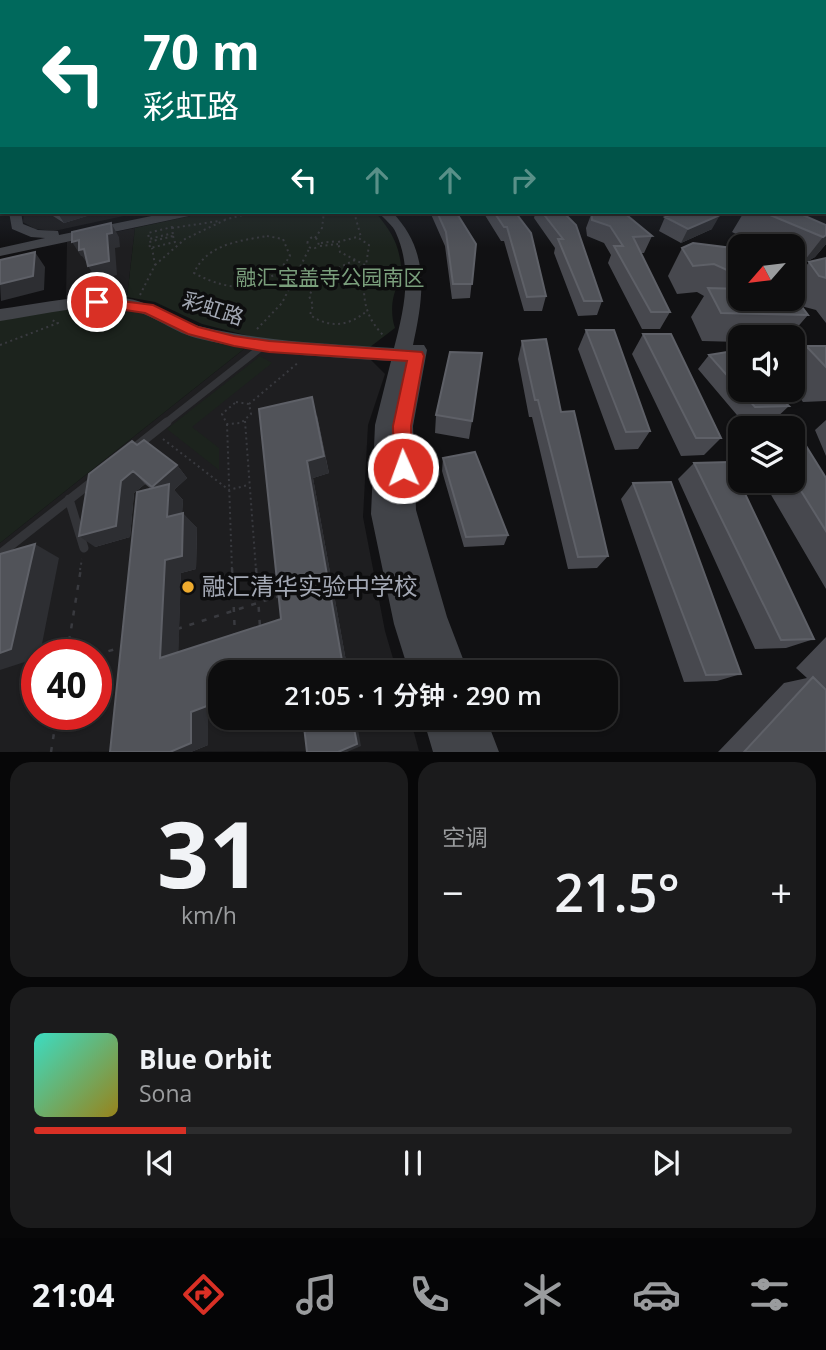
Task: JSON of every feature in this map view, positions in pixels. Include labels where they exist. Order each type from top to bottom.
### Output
[{"type":"street","points":[[13,214],[17,226],[23,231],[50,234],[154,214]]},
{"type":"street","points":[[0,251],[179,214]]},
{"type":"street","points":[[387,214],[402,230],[414,266],[409,325],[410,355],[402,426],[404,510],[433,617],[449,660]]},
{"type":"street","points":[[404,214],[418,241],[426,267],[426,307],[386,425],[383,514],[408,624],[420,660]]},
{"type":"street","name":"彩虹路","points":[[0,315],[97,302],[124,303],[148,309],[193,331],[234,341],[264,346],[410,355]]},
{"type":"street","points":[[443,730],[450,751]]},
{"type":"street","points":[[475,730],[483,751]]},
{"type":"lane","points":[[133,449],[264,346]]},
{"type":"lane","points":[[0,554],[101,474]]},
{"type":"lane","points":[[69,499],[84,548]]},
{"type":"path","points":[[172,228],[173,233],[149,239],[148,233],[172,228],[225,220],[247,214]]},
{"type":"path","points":[[324,214],[322,228],[315,239],[306,243],[310,247],[339,243],[350,237],[362,238]]},
{"type":"path","points":[[355,214],[362,238],[369,245],[362,294],[372,324],[384,336]]},
{"type":"path","points":[[138,299],[155,265],[185,239],[225,220]]},
{"type":"path","points":[[152,247],[175,242],[173,236],[149,242],[155,265]]},
{"type":"path","points":[[264,281],[279,274],[290,256],[283,239],[267,236],[215,249],[197,263],[194,273],[231,288],[243,288],[264,281],[313,287]]},
{"type":"path","points":[[315,239],[320,243],[339,243]]},
{"type":"path","points":[[315,247],[320,243]]},
{"type":"path","points":[[339,243],[340,253],[365,265]]},
{"type":"path","points":[[234,341],[260,328],[294,283],[310,247]]},
{"type":"path","points":[[355,260],[325,274],[313,287],[309,296],[313,305],[310,315],[316,321],[352,323],[368,309]]},
{"type":"path","points":[[0,345],[58,323],[33,309]]},
{"type":"path","points":[[235,648],[227,424],[222,414],[236,402],[249,404],[314,349]]},
{"type":"path","points":[[227,424],[236,425],[245,421],[251,414],[249,404]]},
{"type":"path","points":[[245,421],[260,627]]},
{"type":"path","points":[[154,432],[229,490]]},
{"type":"path","points":[[229,490],[250,484]]},
{"type":"path","points":[[69,639],[84,548]]},
{"type":"path","points":[[171,631],[286,594]]},
{"type":"path","points":[[112,650],[134,643]]},
{"type":"path","points":[[51,751],[54,730]]},
{"type":"shaded area","points":[[24,214],[133,214],[54,231],[35,229],[23,222]]},
{"type":"shaded area","points":[[135,228],[127,297],[66,301],[67,242]]},
{"type":"shaded area","name":"融汇清华实验中学校","points":[[244,349],[369,358],[385,374],[368,425],[363,517],[385,631],[393,660],[208,660],[208,730],[413,730],[419,751],[0,752],[0,543]]},
{"type":"green space","name":"融汇宝盖寺公园南区","points":[[200,214],[377,214],[392,235],[400,260],[402,280],[392,303],[395,328],[370,347],[265,340],[202,324],[155,302],[127,297],[135,228]]},
{"type":"green space","points":[[93,306],[120,306],[143,312],[189,334],[244,349],[0,543],[0,318]]},
{"type":"green space","points":[[260,356],[272,363],[192,427],[219,448],[219,470],[167,429]]},
{"type":"building","points":[[438,214],[457,214],[476,244],[472,284],[453,284],[446,232]]},
{"type":"building","points":[[495,214],[517,214],[531,233],[546,296],[527,297],[507,227],[504,227]]},
{"type":"building","points":[[544,214],[565,214],[576,225],[602,301],[584,301],[558,239],[563,239]]},
{"type":"building","points":[[592,214],[625,214],[652,236],[633,237],[670,312],[651,312],[614,246],[623,246],[610,226],[592,220]]},
{"type":"building","points":[[672,214],[720,215],[688,229],[665,217]]},
{"type":"building","points":[[768,214],[801,214],[826,225],[826,235],[823,237]]},
{"type":"building","points":[[111,223],[112,233],[107,234],[109,261],[88,266],[84,249],[79,250],[79,240],[72,242],[72,232]]},
{"type":"building","points":[[693,243],[728,247],[728,270],[714,264],[693,266],[682,248]]},
{"type":"building","points":[[35,252],[33,276],[0,284],[0,260]]},
{"type":"building","points":[[826,258],[826,278],[819,276],[809,262]]},
{"type":"building","points":[[708,288],[728,289],[728,312],[805,311],[808,315],[721,313]]},
{"type":"building","points":[[586,330],[614,330],[650,431],[626,432]]},
{"type":"building","points":[[643,334],[671,334],[721,438],[696,438]]},
{"type":"building","points":[[546,339],[561,412],[574,411],[608,556],[578,557],[538,400],[535,400],[522,341]]},
{"type":"building","points":[[806,346],[826,346],[826,367]]},
{"type":"building","points":[[450,352],[482,353],[472,421],[436,415]]},
{"type":"building","points":[[728,352],[728,376],[709,355]]},
{"type":"building","points":[[312,397],[324,456],[307,461],[342,660],[208,660],[208,706],[191,712],[191,743],[170,752],[110,752],[137,492],[169,484],[167,517],[183,513],[182,556],[165,560],[160,658],[281,619],[259,409]]},
{"type":"building","points":[[751,402],[785,402],[789,406],[755,407]]},
{"type":"building","points":[[144,440],[177,465],[152,487],[133,471],[121,481],[116,526],[79,536],[89,474],[132,441],[137,445]]},
{"type":"building","points":[[805,444],[826,478],[826,531],[802,493],[805,493]]},
{"type":"building","points":[[475,452],[508,535],[466,537],[443,458]]},
{"type":"building","points":[[728,462],[728,493],[745,493],[814,639],[781,640],[694,463]]},
{"type":"building","points":[[671,482],[741,674],[706,675],[633,483]]},
{"type":"building","points":[[35,544],[11,649],[0,653],[0,554]]},
{"type":"building","points":[[813,677],[826,690],[826,752],[744,752]]},
{"type":"building","points":[[304,730],[354,730],[357,744],[338,752],[307,752]]},
{"type":"place","name":"融汇清华实验中学校","points":[[188,587]]},
{"type":"route","points":[[97,302],[124,303],[148,309],[193,331],[269,347],[416,356],[402,426],[403,468]]}]
